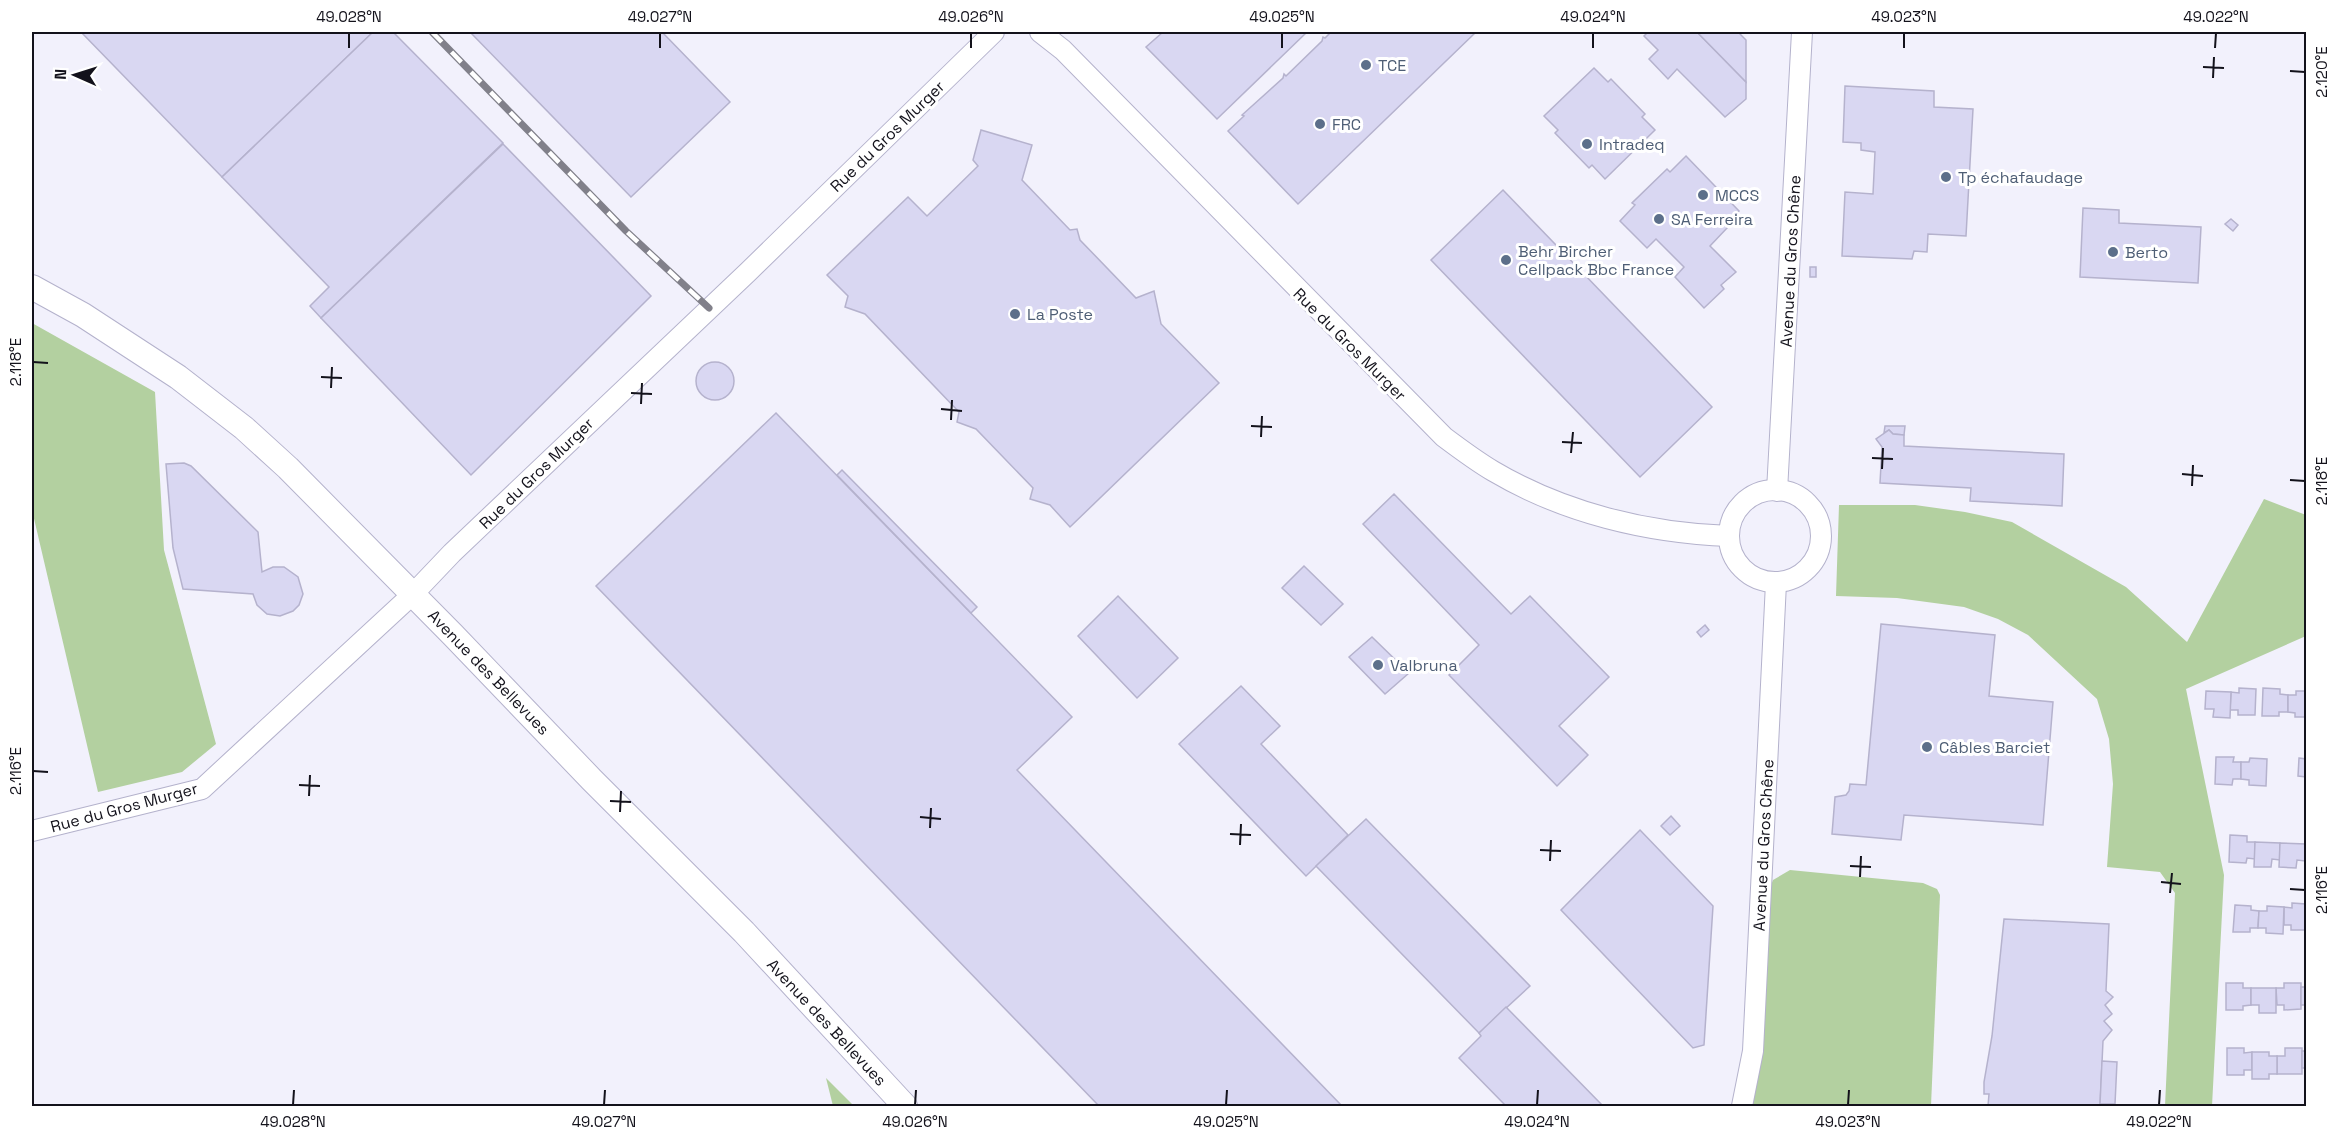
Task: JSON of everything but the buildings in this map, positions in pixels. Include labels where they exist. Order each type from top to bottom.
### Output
[{"type":"street","name":"Rue du Gros Murger","points":[[32,831],[202,789],[413,594],[461,545],[748,272],[994,32]]},
{"type":"street","name":"Rue du Gros Murger","points":[[1040,32],[1063,50],[1444,437],[1494,471],[1560,503],[1637,526],[1730,536]]},
{"type":"street","name":"Avenue du Gros Chêne","points":[[1777,490],[1802,32]]},
{"type":"street","name":"Avenue des Bellevues","points":[[32,287],[135,347],[178,377],[244,428],[318,497],[592,780],[744,932],[905,1107]]},
{"type":"street","points":[[1777,490],[1797,496],[1813,511],[1818,520],[1821,541],[1814,561],[1807,570],[1799,576],[1776,583],[1757,579],[1740,566],[1731,547],[1730,536],[1733,519],[1744,503],[1759,494],[1777,490]]},
{"type":"street","name":"Avenue du Gros Chêne","points":[[1742,1107],[1754,1051],[1776,583]]},
{"type":"green space","points":[[32,323],[155,392],[164,550],[216,744],[182,772],[98,792],[32,510]]},
{"type":"green space","points":[[2264,499],[2306,515],[2306,636],[2186,689],[2224,875],[2212,1106],[2165,1106],[2175,893],[2160,872],[2107,867],[2113,784],[2109,739],[2097,699],[2028,635],[1998,619],[1964,607],[1897,598],[1836,596],[1839,505],[1915,505],[2012,522],[2126,587],[2187,642]]},
{"type":"green space","points":[[1790,870],[1923,883],[1937,889],[1940,895],[1931,1106],[1750,1106],[1771,885],[1773,880]]},
{"type":"green space","points":[[826,1078],[854,1106],[833,1106]]},
{"type":"railway","points":[[432,32],[626,231],[709,308]]},
{"type":"place","name":"TCE","points":[[1366,65]]},
{"type":"place","name":"FRC","points":[[1320,124]]},
{"type":"place","name":"Intradeq","points":[[1587,144]]},
{"type":"place","name":"Tp échafaudage","points":[[1946,177]]},
{"type":"place","name":"MCCS","points":[[1703,195]]},
{"type":"place","name":"SA Ferreira","points":[[1659,219]]},
{"type":"place","name":"Berto","points":[[2113,252]]},
{"type":"place","name":"Behr Bircher Cellpack Bbc France","points":[[1506,260]]},
{"type":"place","name":"La Poste","points":[[1015,314]]},
{"type":"place","name":"Valbruna","points":[[1378,665]]},
{"type":"place","name":"Câbles Barciet","points":[[1927,747]]}]
